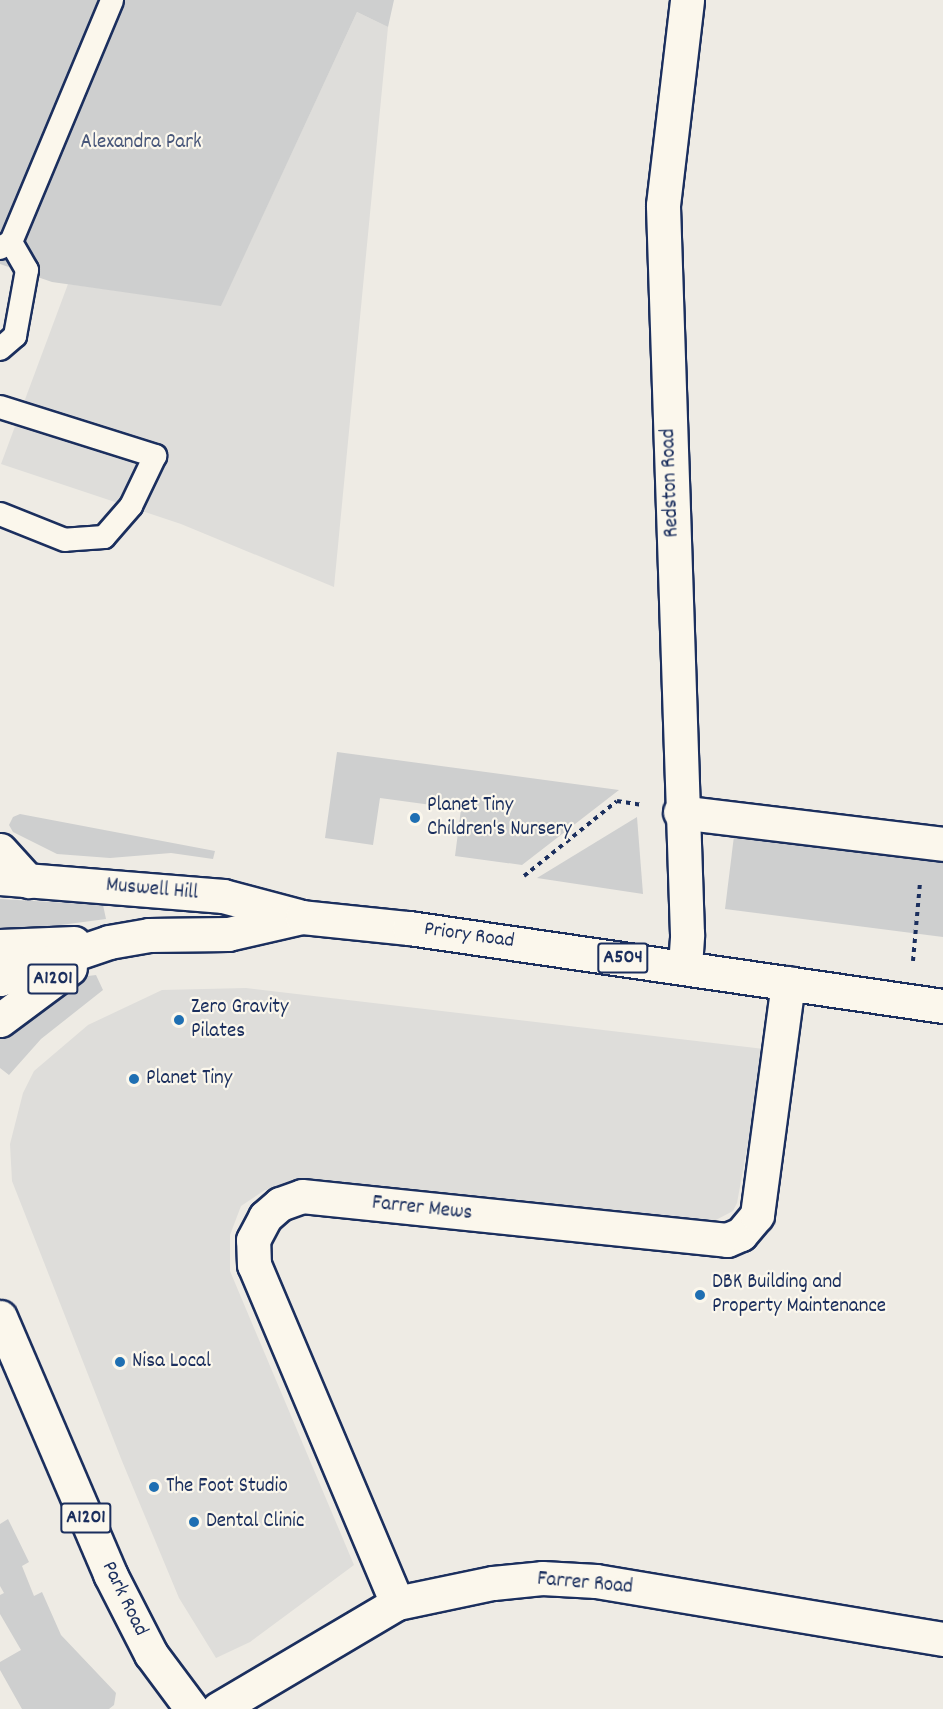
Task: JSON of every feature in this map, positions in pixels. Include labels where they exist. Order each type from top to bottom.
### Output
[{"type":"street","name":"Redston Road","points":[[685,966],[687,934],[680,812],[663,206],[687,0]]},
{"type":"street","points":[[680,812],[934,843]]},
{"type":"street","points":[[0,850],[14,879]]},
{"type":"street","name":"Muswell Hill","points":[[14,879],[223,896],[302,917]]},
{"type":"street","name":"Priory Road","points":[[0,979],[109,942],[150,935],[228,934],[302,917],[685,966],[943,1006]]},
{"type":"street","points":[[0,946],[109,942]]},
{"type":"street","name":"A1201","points":[[0,1020],[30,994],[109,942]]},
{"type":"street","name":"Farrer Mews","points":[[397,1603],[254,1265],[253,1240],[265,1217],[280,1204],[302,1196],[727,1240],[741,1234],[757,1215],[788,983]]},
{"type":"street","name":"Park Road","points":[[0,1317],[110,1574],[152,1654],[192,1709]]},
{"type":"street","name":"Farrer Road","points":[[219,1709],[397,1603],[492,1583],[542,1578],[596,1581],[943,1639]]},
{"type":"lane","points":[[0,349],[15,336],[27,270],[5,245],[112,0]]},
{"type":"lane","points":[[0,407],[155,456],[131,506],[105,537],[64,540],[0,514]]},
{"type":"path","points":[[524,876],[617,801],[680,812]]},
{"type":"path","points":[[909,1002],[934,843]]},
{"type":"shaded area","points":[[357,12],[388,27],[334,587],[181,524],[1,464],[68,284],[221,305]]},
{"type":"shaded area","points":[[246,988],[765,1049],[737,1203],[733,1211],[712,1222],[318,1186],[265,1190],[241,1206],[230,1235],[230,1271],[354,1565],[250,1642],[216,1658],[179,1598],[122,1461],[12,1181],[10,1144],[23,1093],[34,1071],[88,1025],[162,990]]},
{"type":"green space","name":"Alexandra Park","points":[[0,0],[394,0],[388,27],[357,12],[221,306],[52,282],[0,264]]},
{"type":"green space","points":[[337,752],[619,790],[522,865],[455,856],[461,809],[380,798],[373,845],[325,838]]},
{"type":"green space","points":[[20,814],[215,851],[213,859],[171,853],[110,858],[57,854],[13,832],[9,825],[13,817]]},
{"type":"green space","points":[[637,817],[643,894],[537,878]]},
{"type":"green space","points":[[734,836],[943,861],[943,937],[725,909]]},
{"type":"green space","points":[[0,899],[103,905],[106,919],[0,933]]},
{"type":"green space","points":[[96,975],[103,990],[41,1039],[9,1075],[0,1068],[0,1034],[72,978]]},
{"type":"green space","points":[[8,1519],[29,1562],[22,1566],[34,1596],[42,1592],[61,1635],[116,1693],[114,1705],[109,1709],[22,1709],[0,1670],[0,1662],[21,1650],[0,1614],[0,1595],[4,1593],[0,1586],[0,1524]]},
{"type":"place","name":"Planet Tiny Children's Nursery","points":[[415,818]]},
{"type":"place","name":"Zero Gravity Pilates","points":[[179,1020]]},
{"type":"place","name":"Planet Tiny","points":[[134,1079]]},
{"type":"place","name":"DBK Building and Property Maintenance","points":[[700,1295]]},
{"type":"place","name":"Nisa Local","points":[[120,1362]]},
{"type":"place","name":"The Foot Studio","points":[[154,1487]]},
{"type":"place","name":"Dental Clinic","points":[[194,1522]]}]
